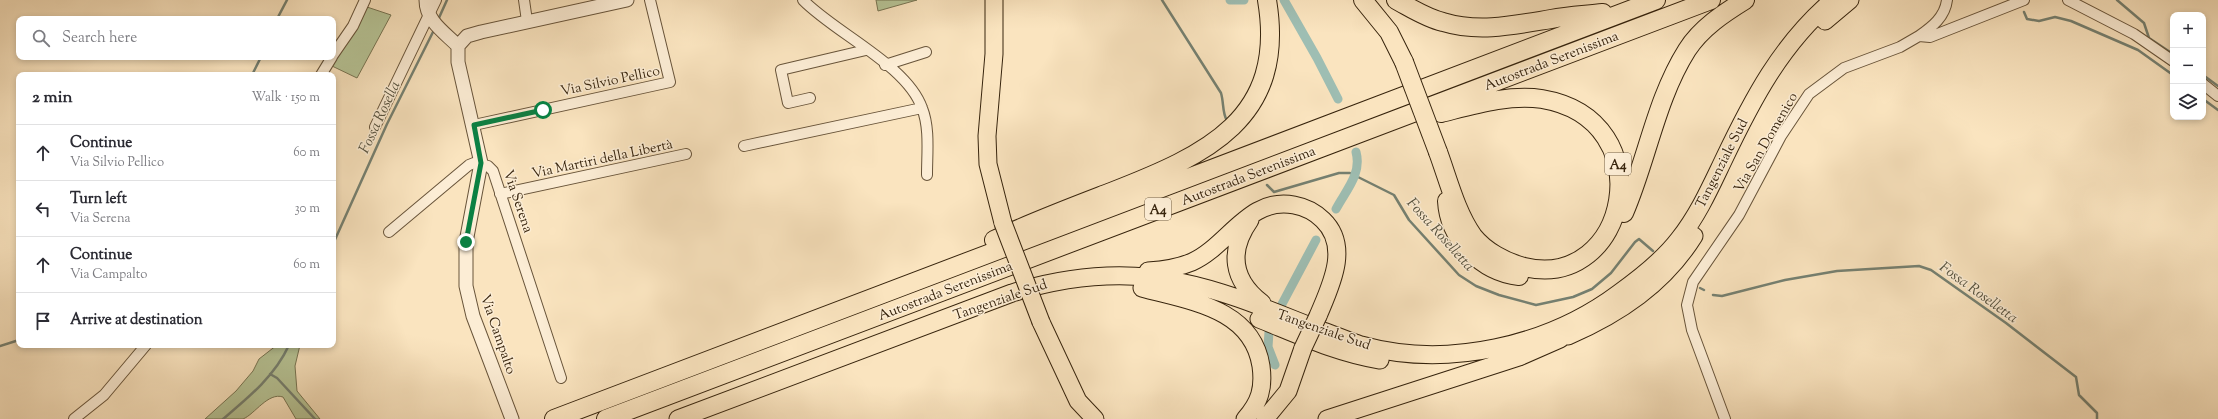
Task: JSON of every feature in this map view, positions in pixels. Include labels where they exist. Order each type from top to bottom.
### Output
[{"type":"highway","points":[[994,0],[994,54],[987,136],[988,164],[1003,223],[1041,322],[1078,401],[1095,419]]},
{"type":"highway","name":"A4","points":[[938,273],[982,245],[1028,224],[1169,169],[1201,152],[1229,130],[1246,111],[1259,89],[1266,72],[1270,50],[1270,30],[1266,0]]},
{"type":"highway","name":"A4","points":[[1356,134],[1488,102],[1516,98],[1542,99],[1564,106],[1585,116],[1601,132],[1611,147],[1618,162],[1621,181],[1620,199],[1610,229],[1591,250],[1579,259],[1565,266],[1549,269],[1533,269],[1510,264],[1487,249],[1473,236],[1446,175],[1438,152],[1404,62],[1389,32],[1364,0]]},
{"type":"highway","name":"A4","points":[[1396,0],[1419,13],[1443,22],[1485,28],[1627,11]]},
{"type":"highway","name":"Autostrada Serenissima","points":[[554,419],[1656,0]]},
{"type":"highway","name":"Autostrada Serenissima","points":[[606,419],[1711,0]]},
{"type":"highway","name":"A4","points":[[1446,175],[1448,207],[1454,229],[1465,246],[1487,265],[1516,276],[1537,277],[1575,269],[1589,261],[1599,254],[1617,230],[1669,86],[1688,49],[1711,23],[1745,0]]},
{"type":"highway","name":"Tangenziale Sud","points":[[678,419],[1012,293],[1058,280],[1099,275],[1155,277],[1180,282],[1238,298],[1361,345],[1408,353],[1446,354],[1476,351],[1503,346],[1544,334],[1583,317],[1618,294],[1647,271],[1678,240],[1706,198],[1758,90],[1775,62],[1806,23],[1833,0]]},
{"type":"highway","name":"Tangenziale Sud","points":[[707,419],[1017,302],[1052,293],[1095,287],[1166,290],[1208,299],[1323,345],[1357,356],[1413,365],[1441,365],[1469,362],[1501,356],[1560,339],[1592,326],[1616,312],[1634,301],[1661,278],[1687,247],[1722,192],[1732,165],[1765,98],[1778,78],[1799,48],[1824,22],[1850,0]]},
{"type":"highway","points":[[1099,275],[1163,270],[1192,262],[1204,255],[1248,217],[1261,208],[1279,203],[1300,206],[1319,217],[1330,230],[1336,246],[1337,262],[1318,316],[1303,348],[1288,391],[1265,419]]},
{"type":"highway","points":[[1261,208],[1249,222],[1240,238],[1236,263],[1244,288],[1276,313]]},
{"type":"highway","points":[[1142,288],[1213,308],[1228,316],[1245,329],[1253,342],[1260,361],[1263,383],[1258,401],[1245,419]]},
{"type":"highway","points":[[1327,419],[1519,357],[1560,339]]},
{"type":"street","points":[[336,50],[353,26],[365,0]]},
{"type":"street","points":[[426,0],[434,23],[458,46]]},
{"type":"street","points":[[375,127],[434,23],[436,0]]},
{"type":"street","points":[[524,0],[527,22]]},
{"type":"street","points":[[390,232],[461,172],[474,163],[481,163],[474,125],[458,62],[458,46],[467,36],[627,0]]},
{"type":"street","name":"Via Silvio Pellico","points":[[474,125],[670,82],[650,0]]},
{"type":"street","points":[[803,0],[811,8],[885,65],[913,91],[922,108],[926,124],[927,174]]},
{"type":"street","points":[[1919,36],[1941,17],[1946,8],[1947,0]]},
{"type":"street","name":"Via San Domenico","points":[[1725,419],[1692,330],[1687,305],[1694,282],[1739,215],[1781,136],[1809,94],[1844,68],[1900,47],[1919,36],[1930,37],[2024,0]]},
{"type":"street","points":[[2068,0],[2134,34],[2170,59]]},
{"type":"street","points":[[810,98],[788,103],[781,70],[866,50]]},
{"type":"street","points":[[885,65],[926,52]]},
{"type":"street","points":[[323,72],[329,60]]},
{"type":"street","points":[[2206,86],[2218,96]]},
{"type":"street","points":[[744,146],[922,108]]},
{"type":"street","name":"Via Martiri della Libertà","points":[[500,194],[686,154]]},
{"type":"street","name":"Via Serena","points":[[481,163],[488,166],[493,171],[561,378]]},
{"type":"street","name":"Via Campalto","points":[[481,163],[466,242],[466,286],[473,316],[511,415]]},
{"type":"street","points":[[74,419],[104,395],[143,348]]},
{"type":"green space","points":[[876,0],[917,0],[878,11]]},
{"type":"green space","points":[[367,7],[391,15],[357,78],[332,66],[359,25]]},
{"type":"green space","points":[[273,348],[299,348],[295,366],[297,391],[320,419],[296,419],[283,397],[277,396],[267,400],[243,419],[205,419],[236,391],[253,371],[259,359]]},
{"type":"waterway","points":[[279,16],[287,0]]},
{"type":"waterway","name":"Fossa Rosella","points":[[438,20],[447,0]]},
{"type":"waterway","name":"Fossa Roselletta","points":[[1162,0],[1221,93],[1224,114],[1227,121]]},
{"type":"waterway","points":[[1230,0],[1244,0]]},
{"type":"waterway","points":[[1284,0],[1338,99]]},
{"type":"waterway","points":[[2117,0],[2144,23],[2149,38],[2170,52]]},
{"type":"waterway","points":[[2024,12],[2027,19],[2039,21],[2055,17],[2071,21],[2138,50],[2170,73]]},
{"type":"waterway","name":"Fossa Rosella","points":[[336,237],[387,124],[434,30]]},
{"type":"waterway","points":[[254,72],[260,60]]},
{"type":"waterway","points":[[2206,77],[2218,86]]},
{"type":"waterway","points":[[2206,101],[2218,110]]},
{"type":"waterway","points":[[1336,209],[1355,175],[1357,168],[1356,152]]},
{"type":"waterway","name":"Fossa Roselletta","points":[[1267,185],[1274,192],[1339,173],[1350,173],[1394,195],[1409,220],[1459,275],[1476,286],[1499,295],[1536,305],[1573,297],[1592,289],[1611,273],[1639,239],[1653,251]]},
{"type":"waterway","points":[[1282,304],[1316,240]]},
{"type":"waterway","name":"Fossa Roselletta","points":[[1713,295],[1722,296],[1785,280],[1837,271],[1919,266],[1931,270],[2006,323],[2076,377],[2079,395],[2097,413],[2097,419]]},
{"type":"waterway","name":"Fossa Roselletta","points":[[1700,288],[1704,290]]},
{"type":"waterway","points":[[1269,332],[1268,347],[1275,365]]},
{"type":"waterway","points":[[0,346],[16,341]]},
{"type":"waterway","name":"Fossa Rosella","points":[[223,419],[260,386],[276,367],[287,348]]},
{"type":"waterway","points":[[270,374],[277,378],[315,419]]},
{"type":"route","points":[[466,242],[481,169],[474,125],[543,110]]}]
